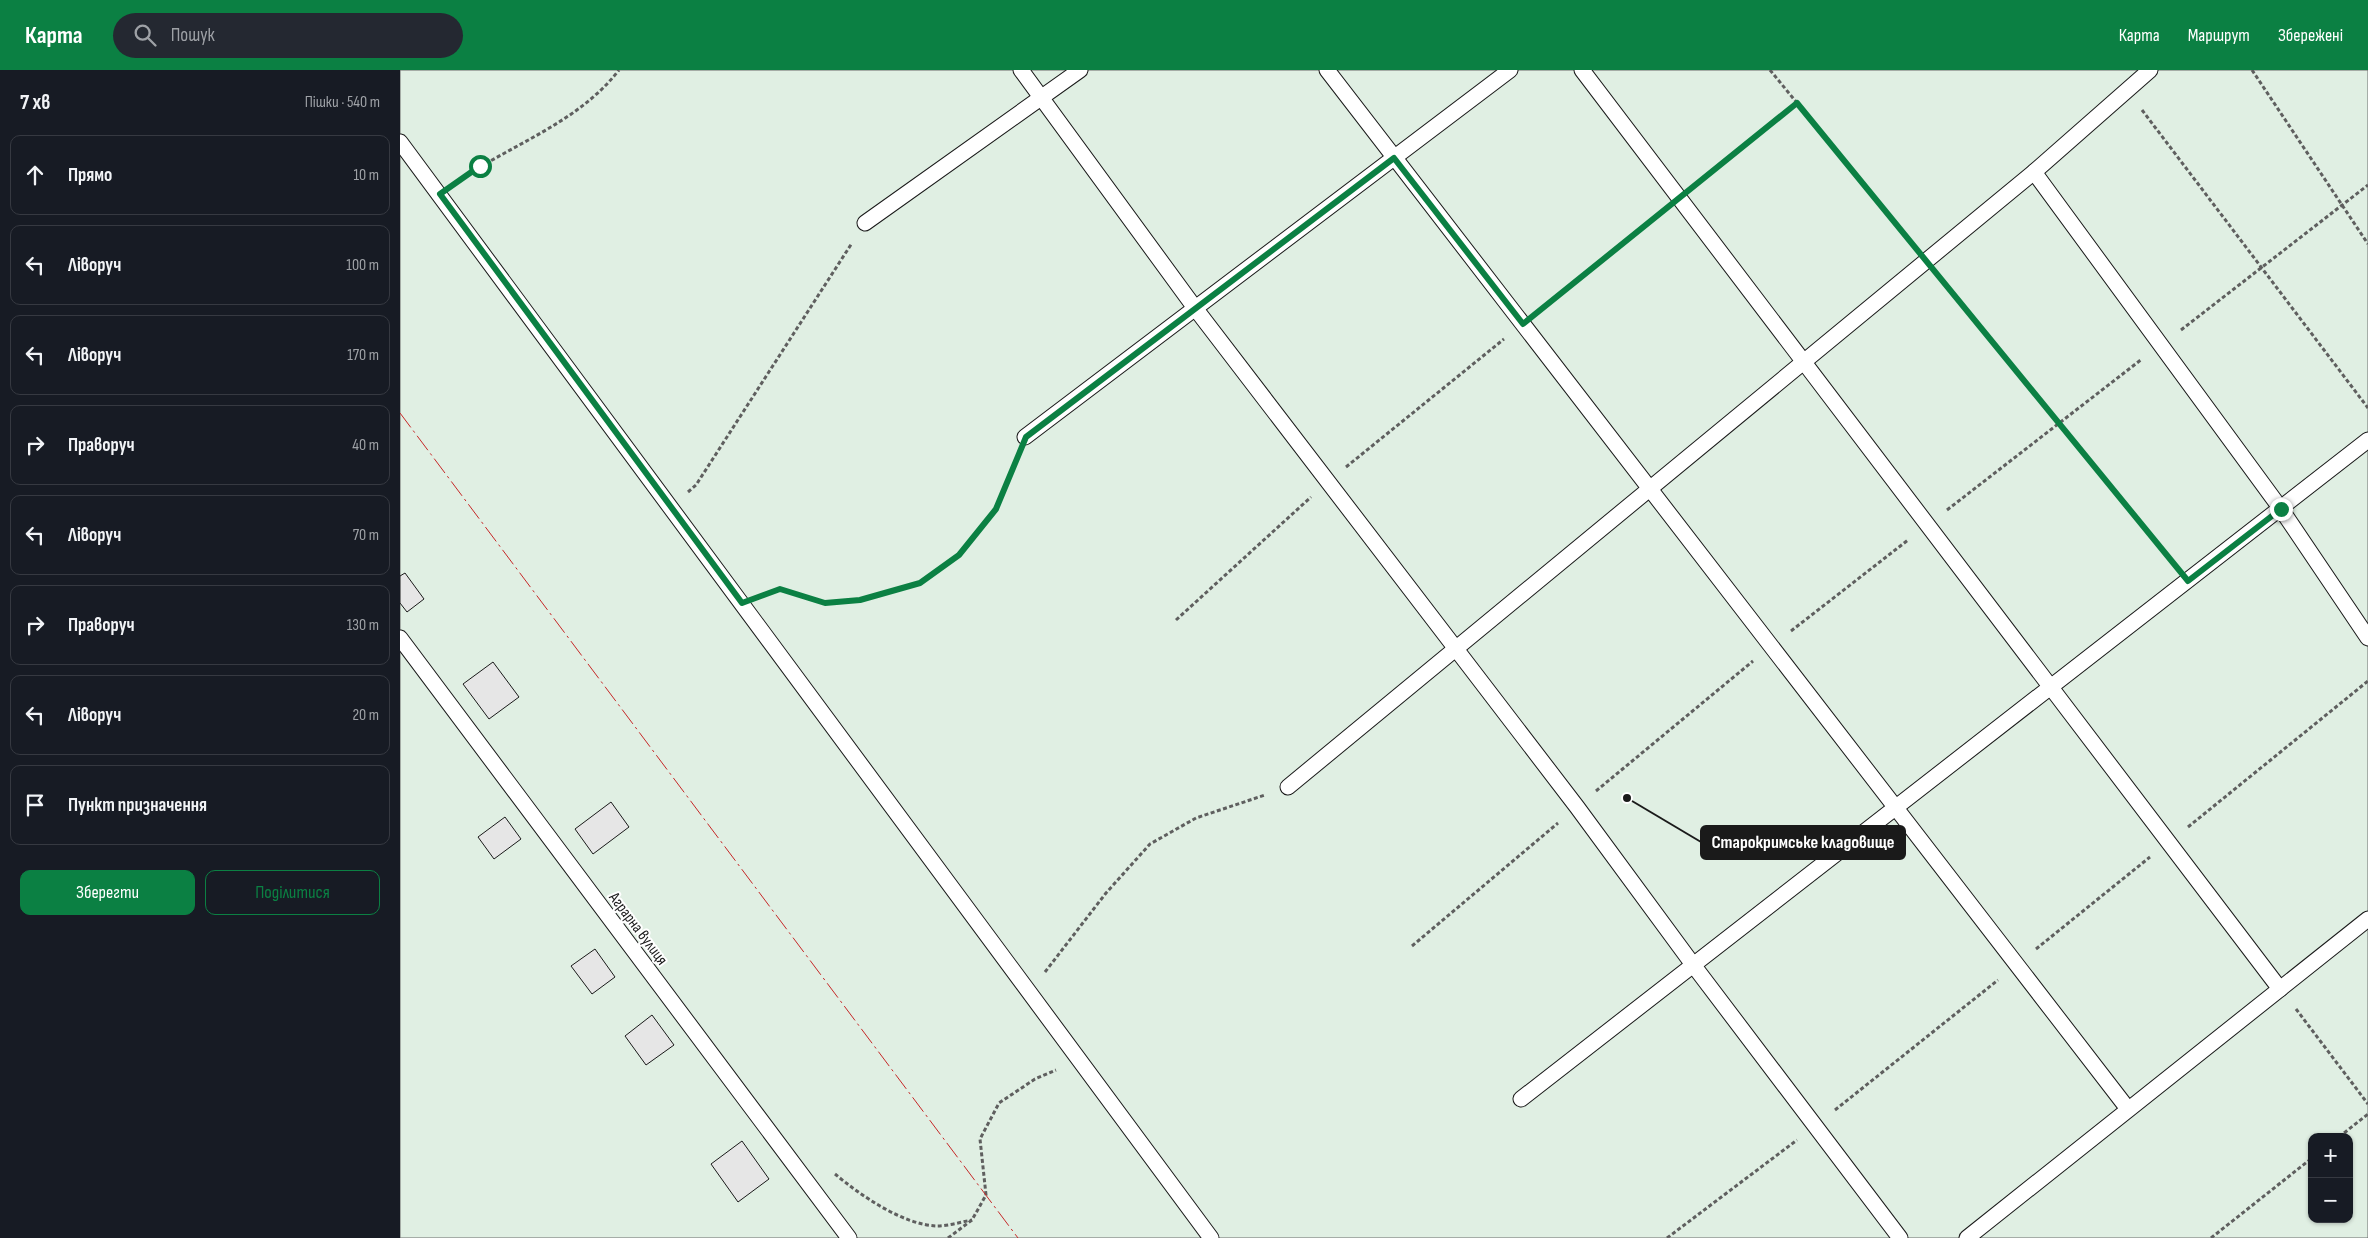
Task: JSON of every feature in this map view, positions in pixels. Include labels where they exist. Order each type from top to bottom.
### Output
[{"type":"lane","points":[[1021,70],[1195,308],[1454,649],[1577,807],[1694,966],[1900,1238]]},
{"type":"lane","points":[[865,223],[1080,70]]},
{"type":"lane","points":[[1327,70],[2128,1109]]},
{"type":"lane","points":[[1026,437],[1510,70]]},
{"type":"lane","points":[[1582,70],[2280,988]]},
{"type":"lane","points":[[1288,787],[2034,172],[2150,70]]},
{"type":"lane","points":[[400,142],[1211,1238]]},
{"type":"lane","points":[[2034,172],[2281,509],[2368,638]]},
{"type":"lane","points":[[1521,1100],[2368,440]]},
{"type":"lane","name":"Аграрна вулиця","points":[[400,638],[850,1238]]},
{"type":"lane","points":[[1966,1238],[2368,919]]},
{"type":"path","points":[[440,194],[480,166],[571,116],[611,81],[619,70]]},
{"type":"path","points":[[1770,70],[2188,581]]},
{"type":"path","points":[[2252,70],[2368,244]]},
{"type":"path","points":[[2127,90],[2368,408]]},
{"type":"path","points":[[1176,620],[1327,482],[1797,103]]},
{"type":"path","points":[[1412,946],[1771,646],[2368,185]]},
{"type":"path","points":[[672,508],[696,485],[865,223]]},
{"type":"path","points":[[742,603],[780,589],[825,603],[860,600],[920,583],[959,555],[996,509],[1026,437]]},
{"type":"path","points":[[1667,1238],[1816,1126],[2368,681]]},
{"type":"path","points":[[1030,992],[1106,893],[1150,844],[1196,818],[1288,787]]},
{"type":"path","points":[[2280,988],[2368,1104]]},
{"type":"path","points":[[948,1238],[972,1220],[986,1195],[980,1139],[999,1103],[1035,1078],[1080,1060]]},
{"type":"path","points":[[2344,1133],[2368,1114]]},
{"type":"path","points":[[2211,1238],[2308,1161]]},
{"type":"path","points":[[832,1172],[861,1196],[905,1218],[937,1226],[972,1220]]},
{"type":"green space","points":[[400,70],[2368,70],[2368,1238],[400,1238]]},
{"type":"building","points":[[405,573],[424,599],[407,612],[400,603],[400,576]]},
{"type":"building","points":[[493,662],[519,697],[489,719],[463,684]]},
{"type":"building","points":[[611,802],[629,827],[593,854],[575,829]]},
{"type":"building","points":[[505,817],[521,839],[494,859],[478,837]]},
{"type":"building","points":[[595,949],[615,977],[592,994],[571,966]]},
{"type":"building","points":[[652,1015],[674,1045],[646,1065],[625,1036]]},
{"type":"building","points":[[742,1141],[769,1179],[738,1202],[711,1164]]},
{"type":"power","points":[[400,413],[1018,1238]]},
{"type":"place","name":"Старокримське кладовище","points":[[1627,798]]},
{"type":"route","points":[[480,166],[440,194],[742,603],[780,589],[825,603],[860,600],[920,583],[959,555],[996,509],[1026,437],[1394,158],[1523,324],[1797,103],[2188,581],[2281,509]]}]
